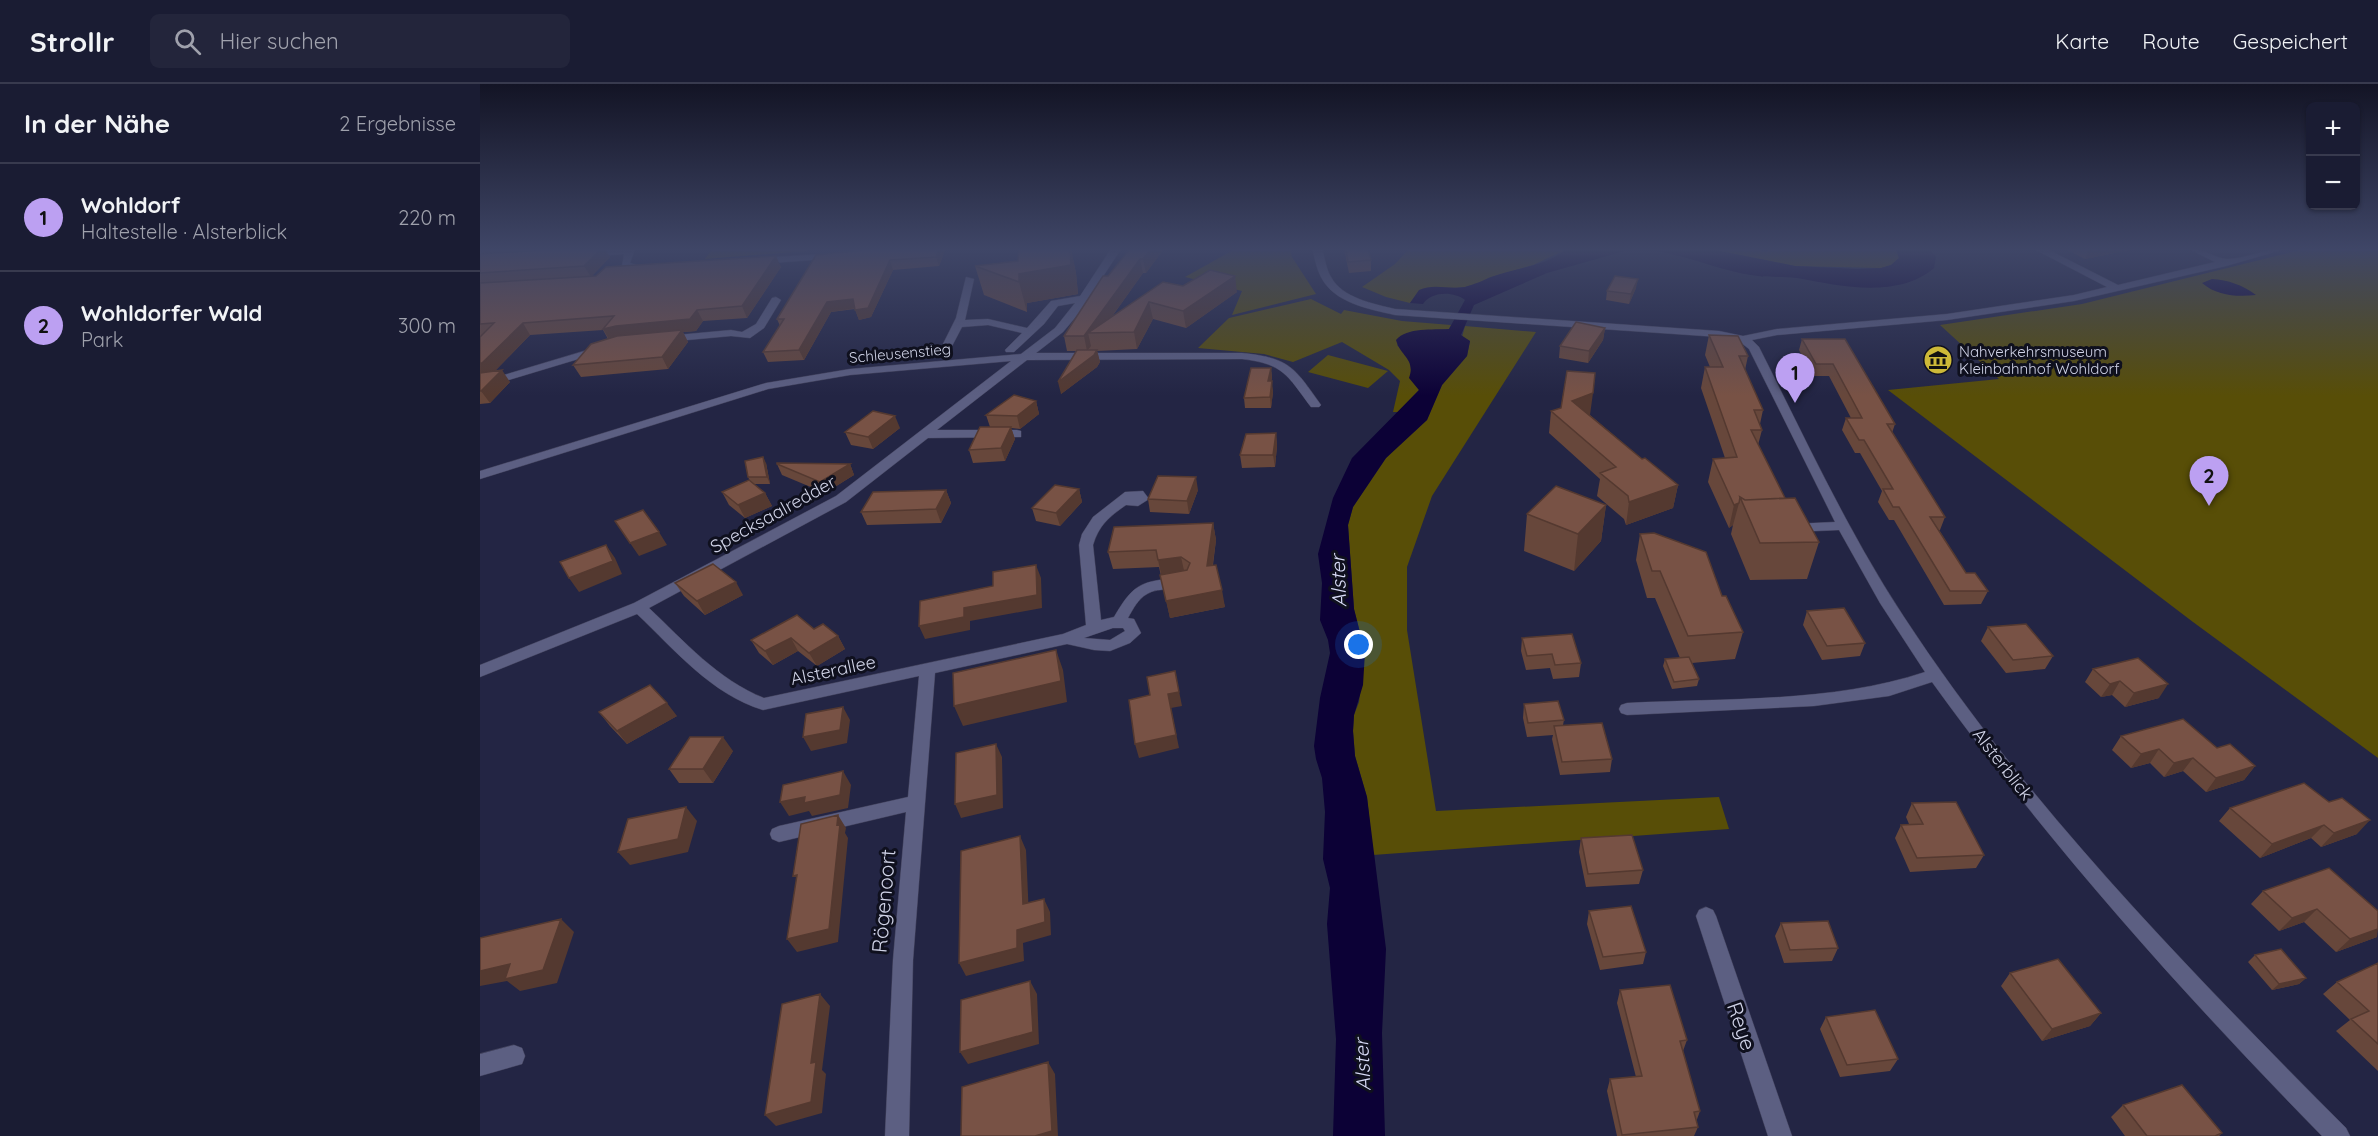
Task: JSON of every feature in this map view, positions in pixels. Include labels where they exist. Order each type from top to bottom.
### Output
[{"type":"street","points":[[948,344],[958,324],[964,298]]},
{"type":"street","points":[[1351,298],[1372,306],[1406,313],[1719,334],[1743,339],[1770,333],[1947,317],[2073,298]]},
{"type":"street","points":[[1010,351],[1055,303],[1083,299]]},
{"type":"street","name":"Specksaalredder","points":[[480,671],[639,607],[841,499],[1059,330],[1083,299]]},
{"type":"street","points":[[658,340],[731,333],[745,335],[760,326],[776,300]]},
{"type":"street","points":[[958,324],[988,322],[1029,332]]},
{"type":"street","name":"Alsterblick","points":[[1743,339],[1754,347],[1843,526],[1887,603],[1934,675],[2028,797],[2097,881],[2164,957],[2338,1136]]},
{"type":"street","points":[[480,382],[498,380],[612,346]]},
{"type":"street","name":"Schleusenstieg","points":[[480,475],[766,386],[850,372],[1024,357],[1092,355],[1256,357],[1276,362],[1288,369],[1315,405]]},
{"type":"street","points":[[926,434],[1017,434]]},
{"type":"street","points":[[1094,627],[1086,545],[1088,536],[1101,516],[1110,508],[1126,500]]},
{"type":"street","points":[[1778,529],[1843,526]]},
{"type":"street","points":[[1119,621],[1135,594],[1145,587],[1185,582]]},
{"type":"street","name":"Alsterallee","points":[[639,607],[723,683],[750,700],[763,704],[927,671],[1067,639],[1094,627],[1119,621],[1129,623],[1133,633],[1121,644],[1098,646],[1067,639]]},
{"type":"street","name":"Rögenoort","points":[[897,1136],[903,960],[927,671]]},
{"type":"street","points":[[1627,709],[1814,700],[1889,690],[1934,675]]},
{"type":"street","points":[[779,834],[916,801]]},
{"type":"street","name":"Reye","points":[[1706,916],[1780,1136]]},
{"type":"street","points":[[480,1065],[514,1056]]},
{"type":"shaded area","points":[[1239,298],[1300,298],[1232,315]]},
{"type":"shaded area","points":[[1390,298],[1414,298],[1410,303]]},
{"type":"shaded area","points":[[2106,298],[2378,298],[2378,758],[2193,622],[1888,390],[1999,379],[1940,325],[2082,304]]},
{"type":"shaded area","points":[[1311,299],[1341,314],[1344,310],[1402,321],[1451,325],[1449,329],[1410,332],[1397,345],[1410,359],[1412,381],[1419,390],[1398,412],[1393,412],[1400,381],[1389,370],[1342,342],[1293,362],[1264,354],[1198,348],[1229,318]]},
{"type":"shaded area","points":[[1465,326],[1536,332],[1432,496],[1407,567],[1407,630],[1436,811],[1719,797],[1729,829],[1373,855],[1367,797],[1355,756],[1353,731],[1365,652],[1354,609],[1348,525],[1353,507],[1386,458],[1427,420],[1442,385],[1467,356],[1470,341],[1462,337]]},
{"type":"shaded area","points":[[1328,355],[1388,371],[1368,388],[1308,372]]},
{"type":"water","points":[[1413,298],[1430,298],[1423,304],[1410,303]]},
{"type":"water","name":"Alster","points":[[1462,298],[1490,298],[1474,305],[1461,335],[1470,341],[1467,356],[1442,385],[1427,420],[1386,458],[1353,507],[1348,525],[1354,609],[1365,652],[1363,685],[1354,715],[1355,756],[1367,797],[1386,949],[1382,1033],[1385,1136],[1333,1136],[1336,1039],[1327,924],[1330,888],[1323,859],[1325,812],[1322,778],[1314,746],[1320,698],[1330,653],[1328,640],[1320,620],[1322,583],[1318,554],[1333,498],[1352,458],[1419,390],[1409,378],[1411,372],[1409,362],[1396,340],[1413,331],[1449,329],[1465,300]]},
{"type":"building","points":[[480,298],[747,298],[742,306],[697,310],[690,319],[603,329],[614,316],[523,323],[482,363],[480,363],[480,337],[494,323],[480,324]]},
{"type":"building","points":[[790,298],[873,298],[868,308],[855,310],[853,299],[827,302],[799,350],[763,352],[784,319],[777,319]]},
{"type":"building","points":[[1089,298],[1112,298],[1084,336],[1064,336]]},
{"type":"building","points":[[1139,298],[1202,298],[1183,311],[1149,302],[1134,332],[1088,333]]},
{"type":"building","points":[[1576,322],[1605,328],[1589,351],[1560,346]]},
{"type":"building","points":[[682,330],[662,357],[573,365],[591,344],[617,336]]},
{"type":"building","points":[[1709,335],[1738,336],[1748,356],[1739,356],[1763,410],[1754,410],[1762,430],[1751,430],[1785,498],[1745,500],[1740,497],[1739,503],[1734,505],[1713,459],[1737,457],[1705,367],[1723,367]]},
{"type":"building","points":[[1802,339],[1845,339],[1895,424],[1887,424],[1945,517],[1930,517],[1966,573],[1975,573],[1988,591],[1950,591],[1899,507],[1893,507],[1883,489],[1893,489],[1864,440],[1859,440],[1846,418],[1862,418],[1833,364],[1816,364]]},
{"type":"building","points":[[1077,350],[1097,350],[1094,355],[1058,382]]},
{"type":"building","points":[[1251,368],[1271,368],[1268,381],[1272,381],[1270,397],[1244,398]]},
{"type":"building","points":[[502,370],[481,391],[480,391],[480,373]]},
{"type":"building","points":[[1567,371],[1595,373],[1593,393],[1572,401],[1642,459],[1645,458],[1678,485],[1629,502],[1628,496],[1600,473],[1616,467],[1551,411],[1561,408]]},
{"type":"building","points":[[1014,395],[1036,401],[1017,416],[986,415]]},
{"type":"building","points":[[873,411],[895,416],[868,437],[845,432]]},
{"type":"building","points":[[980,427],[1011,427],[1001,448],[969,450]]},
{"type":"building","points":[[1276,433],[1273,455],[1240,455],[1246,434]]},
{"type":"building","points":[[763,457],[767,477],[748,477],[745,461]]},
{"type":"building","points":[[777,463],[850,464],[820,482]]},
{"type":"building","points":[[1158,476],[1196,477],[1187,501],[1148,499]]},
{"type":"building","points":[[749,480],[765,493],[738,505],[722,492]]},
{"type":"building","points":[[1055,485],[1079,489],[1056,513],[1032,508]]},
{"type":"building","points":[[1556,486],[1606,505],[1578,534],[1527,514]]},
{"type":"building","points":[[946,490],[936,509],[861,512],[873,492]]},
{"type":"building","points":[[1740,497],[1745,500],[1795,498],[1819,542],[1760,543]]},
{"type":"building","points":[[643,510],[659,532],[630,543],[615,521]]},
{"type":"building","points":[[1213,523],[1207,566],[1216,565],[1222,590],[1166,601],[1160,575],[1187,570],[1190,563],[1181,557],[1158,560],[1156,550],[1108,552],[1114,527]]},
{"type":"building","points":[[1654,533],[1706,552],[1722,596],[1726,596],[1743,632],[1688,636],[1660,571],[1652,571],[1640,534]]},
{"type":"building","points":[[606,545],[613,561],[569,578],[560,562]]},
{"type":"building","points":[[713,564],[736,582],[697,601],[675,583]]},
{"type":"building","points":[[1036,565],[1037,595],[964,608],[964,617],[919,626],[920,601],[993,586],[993,572]]},
{"type":"building","points":[[1844,608],[1865,643],[1827,646],[1807,611]]},
{"type":"building","points":[[797,615],[814,629],[823,624],[838,636],[809,653],[791,638],[765,651],[751,640]]},
{"type":"building","points":[[2026,624],[2053,656],[2013,660],[1988,627]]},
{"type":"building","points":[[1572,634],[1581,663],[1555,665],[1552,654],[1527,656],[1522,638]]},
{"type":"building","points":[[1056,650],[1061,681],[954,706],[953,673]]},
{"type":"building","points":[[1689,657],[1699,679],[1674,682],[1665,659]]},
{"type":"building","points":[[2138,658],[2168,684],[2134,693],[2120,681],[2110,684],[2093,669]]},
{"type":"building","points":[[1175,671],[1179,692],[1168,694],[1176,735],[1135,744],[1129,700],[1150,695],[1147,677]]},
{"type":"building","points":[[650,685],[667,703],[617,731],[599,712]]},
{"type":"building","points":[[1558,701],[1564,720],[1528,723],[1524,704]]},
{"type":"building","points":[[843,707],[840,730],[803,737],[806,714]]},
{"type":"building","points":[[2183,719],[2217,748],[2230,744],[2255,766],[2216,778],[2193,758],[2174,763],[2159,749],[2141,754],[2121,736]]},
{"type":"building","points":[[1602,723],[1612,759],[1562,762],[1554,726]]},
{"type":"building","points":[[690,737],[723,737],[703,769],[669,769]]},
{"type":"building","points":[[996,744],[997,795],[955,804],[956,753]]},
{"type":"building","points":[[843,771],[840,795],[804,803],[805,797],[780,802],[783,785]]},
{"type":"building","points":[[2304,783],[2329,802],[2342,798],[2370,820],[2334,833],[2324,825],[2272,844],[2230,808]]},
{"type":"building","points":[[1956,802],[1984,855],[1917,858],[1901,825],[1923,824],[1912,803]]},
{"type":"building","points":[[686,807],[678,839],[618,852],[628,819]]},
{"type":"building","points":[[838,815],[837,825],[840,824],[829,929],[787,939],[797,875],[793,876],[801,824]]},
{"type":"building","points":[[1632,835],[1643,870],[1588,874],[1581,838]]},
{"type":"building","points":[[1020,836],[1023,904],[1044,899],[1045,922],[1017,930],[1017,948],[959,963],[961,851]]},
{"type":"building","points":[[2329,868],[2378,911],[2378,929],[2350,939],[2317,909],[2292,918],[2263,891]]},
{"type":"building","points":[[1631,906],[1646,952],[1603,957],[1589,911]]},
{"type":"building","points":[[561,919],[543,970],[505,979],[510,964],[480,971],[480,938]]},
{"type":"building","points":[[1828,921],[1838,948],[1790,950],[1781,923]]},
{"type":"building","points":[[2281,949],[2306,978],[2279,984],[2255,955]]},
{"type":"building","points":[[2058,959],[2101,1013],[2052,1029],[2010,973]]},
{"type":"building","points":[[2378,963],[2378,1044],[2351,1019],[2369,1011],[2337,982]]},
{"type":"building","points":[[1030,981],[1033,1032],[960,1052],[961,1000]]},
{"type":"building","points":[[1670,985],[1687,1040],[1680,1041],[1700,1111],[1694,1112],[1698,1127],[1622,1135],[1610,1079],[1642,1076],[1620,990]]},
{"type":"building","points":[[820,994],[811,1063],[816,1062],[811,1102],[765,1115],[782,1004]]},
{"type":"building","points":[[1875,1010],[1898,1059],[1847,1065],[1826,1017]]},
{"type":"building","points":[[1048,1062],[1052,1131],[1035,1136],[961,1136],[962,1087]]},
{"type":"building","points":[[2182,1085],[2222,1133],[2215,1136],[2147,1136],[2123,1105]]},
{"type":"place","name":"Nahverkehrsmuseum Kleinbahnhof Wohldorf","points":[[1938,360]]},
{"type":"place","name":"Wohldorf","points":[[1795,403]]},
{"type":"place","name":"Wohldorfer Wald","points":[[2209,506]]}]
